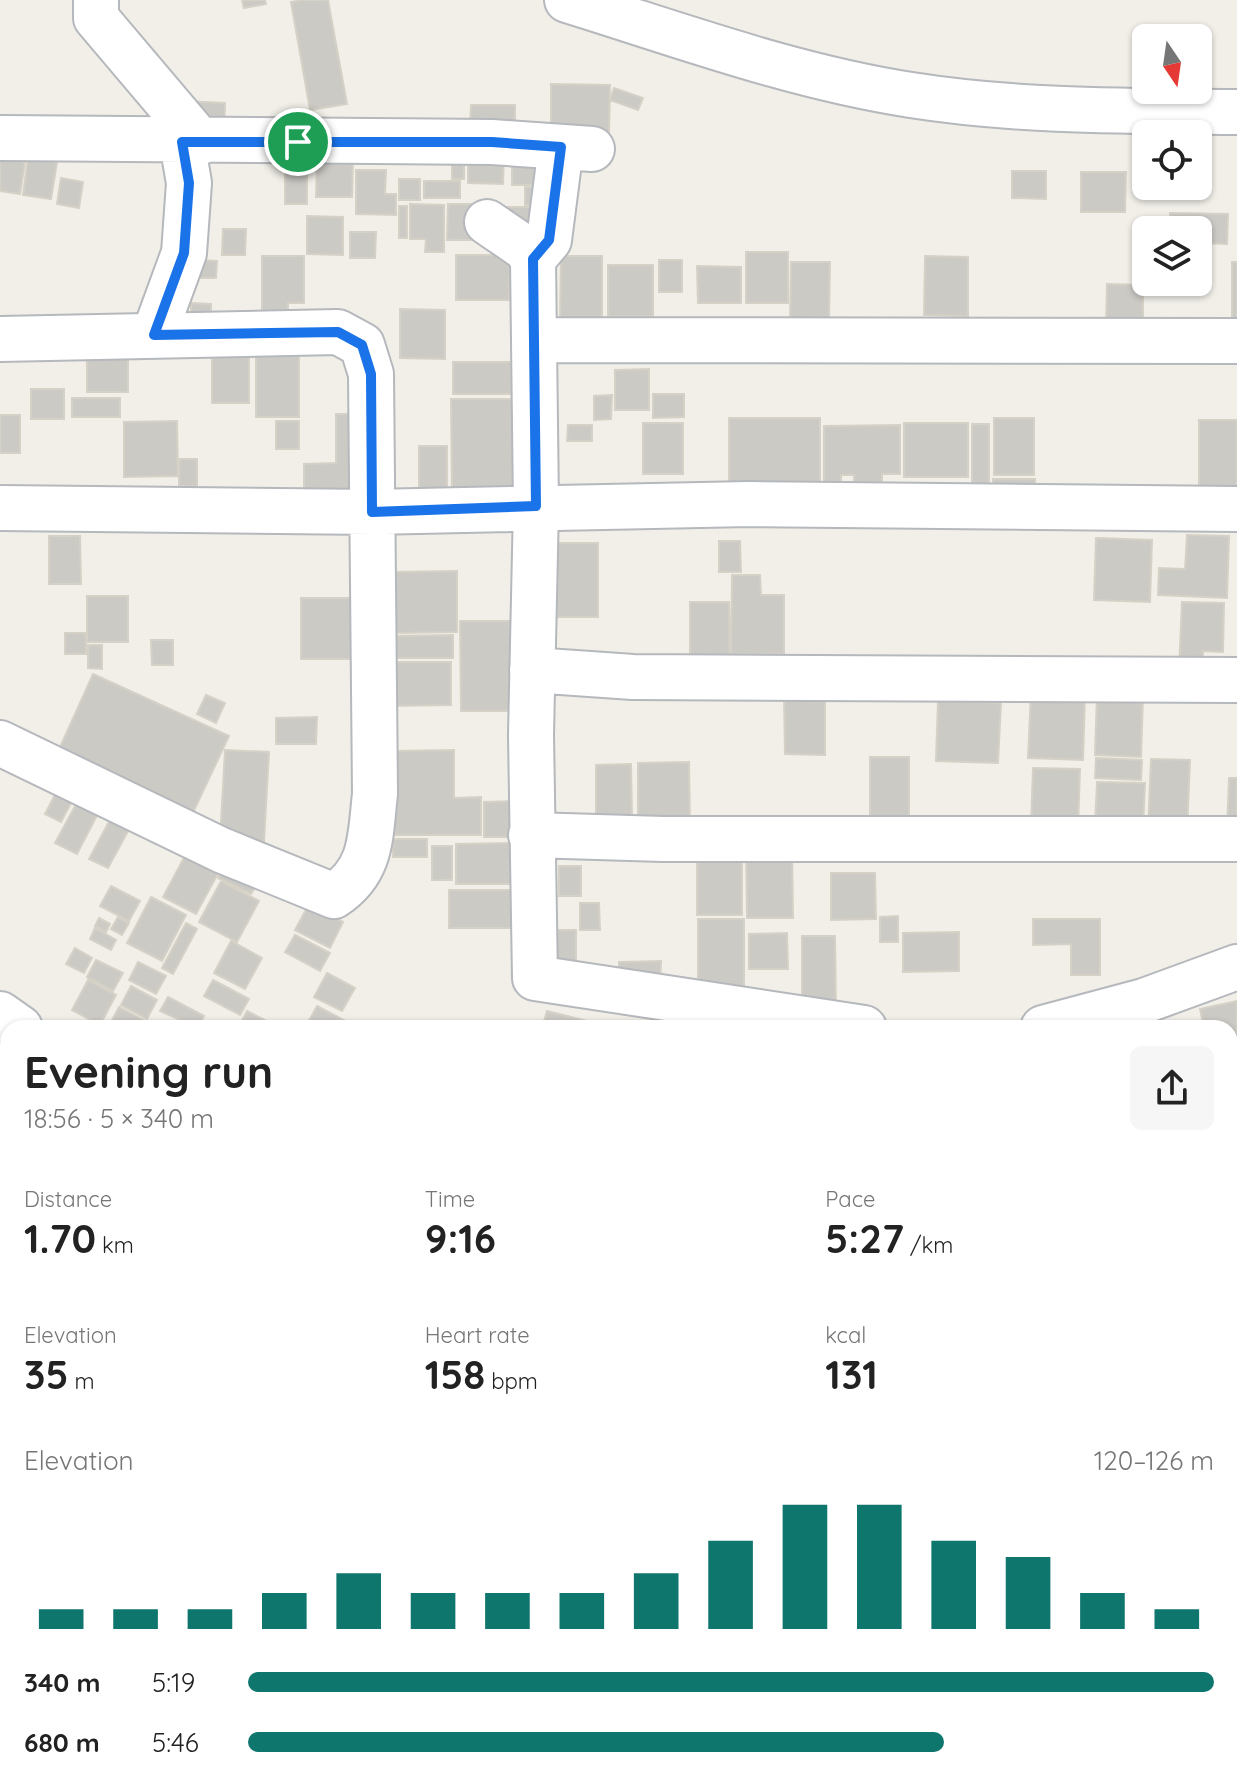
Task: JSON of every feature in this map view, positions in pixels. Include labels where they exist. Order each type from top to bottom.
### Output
[{"type":"street","points":[[96,0],[96,18],[192,142],[184,253],[154,335]]},
{"type":"street","points":[[567,0],[751,58],[908,95],[1067,110],[1237,112]]},
{"type":"street","points":[[0,138],[192,142],[492,142],[577,148],[549,240],[533,259]]},
{"type":"street","points":[[487,222],[525,248],[533,259],[536,506],[531,835],[535,978],[811,1020]]},
{"type":"street","points":[[0,339],[338,332],[362,345],[371,374],[375,794],[367,852],[360,873],[334,896],[221,850],[0,743]]},
{"type":"street","points":[[536,340],[1237,341]]},
{"type":"street","points":[[0,508],[372,512],[536,506],[1237,509]]},
{"type":"street","points":[[532,670],[633,677],[1237,680]]},
{"type":"street","points":[[531,835],[663,839],[1237,839]]},
{"type":"street","points":[[1074,1020],[1132,1005],[1237,967]]},
{"type":"building","points":[[242,0],[265,0],[266,4],[244,8]]},
{"type":"building","points":[[328,0],[347,104],[310,110],[291,2]]},
{"type":"building","points":[[551,84],[610,85],[609,135],[551,135]]},
{"type":"building","points":[[614,88],[643,98],[638,110],[610,100]]},
{"type":"building","points":[[184,101],[225,103],[224,132]]},
{"type":"building","points":[[471,105],[515,105],[515,130],[470,128]]},
{"type":"building","points":[[468,150],[504,150],[503,184],[468,183]]},
{"type":"building","points":[[452,155],[464,156],[464,179],[452,179]]},
{"type":"building","points":[[28,158],[57,162],[51,199],[23,195]]},
{"type":"building","points":[[0,159],[25,162],[20,194],[0,191]]},
{"type":"building","points":[[317,159],[353,160],[352,197],[316,197]]},
{"type":"building","points":[[285,162],[307,162],[307,204],[285,204]]},
{"type":"building","points":[[512,167],[553,167],[552,185],[512,185]]},
{"type":"building","points":[[356,170],[386,170],[385,194],[396,194],[396,215],[356,214]]},
{"type":"building","points":[[1012,171],[1046,171],[1046,199],[1012,198]]},
{"type":"building","points":[[1081,172],[1126,172],[1125,212],[1081,212]]},
{"type":"building","points":[[61,178],[83,182],[79,208],[57,204]]},
{"type":"building","points":[[399,179],[420,179],[420,200],[399,200]]},
{"type":"building","points":[[424,181],[460,181],[460,198],[424,198]]},
{"type":"building","points":[[525,187],[548,188],[548,205],[525,205]]},
{"type":"building","points":[[410,204],[444,205],[444,252],[425,252],[426,239],[410,239]]},
{"type":"building","points":[[448,204],[482,204],[481,240],[447,240]]},
{"type":"building","points":[[399,206],[407,206],[407,238],[399,238]]},
{"type":"building","points":[[506,207],[546,207],[546,232],[505,232]]},
{"type":"building","points":[[1170,213],[1228,214],[1227,244],[1212,243],[1212,216],[1170,216]]},
{"type":"building","points":[[307,216],[343,217],[343,255],[307,254]]},
{"type":"building","points":[[223,229],[246,229],[245,255],[222,255]]},
{"type":"building","points":[[350,232],[376,232],[375,258],[350,258]]},
{"type":"building","points":[[746,252],[788,252],[788,303],[746,303]]},
{"type":"building","points":[[456,255],[510,255],[509,300],[456,300]]},
{"type":"building","points":[[262,256],[304,256],[304,303],[288,303],[288,315],[262,315]]},
{"type":"building","points":[[561,256],[602,256],[602,320],[560,320]]},
{"type":"building","points":[[925,256],[968,257],[968,316],[924,315]]},
{"type":"building","points":[[196,260],[217,261],[216,278],[196,278]]},
{"type":"building","points":[[659,260],[682,260],[682,292],[659,292]]},
{"type":"building","points":[[791,262],[830,262],[829,322],[790,322]]},
{"type":"building","points":[[1232,262],[1237,262],[1237,324],[1232,324]]},
{"type":"building","points":[[608,265],[653,265],[653,316],[608,316]]},
{"type":"building","points":[[697,266],[741,267],[741,303],[698,303]]},
{"type":"building","points":[[1107,284],[1132,285],[1132,296],[1143,296],[1143,328],[1106,327]]},
{"type":"building","points":[[191,303],[211,304],[211,327],[191,327]]},
{"type":"building","points":[[400,309],[445,310],[445,359],[400,358]]},
{"type":"building","points":[[212,351],[249,351],[249,403],[212,403]]},
{"type":"building","points":[[87,352],[128,352],[128,392],[87,392]]},
{"type":"building","points":[[256,354],[299,354],[299,417],[256,417]]},
{"type":"building","points":[[453,362],[511,362],[511,394],[453,394]]},
{"type":"building","points":[[649,369],[649,410],[615,410],[615,370]]},
{"type":"building","points":[[31,389],[64,389],[64,419],[31,419]]},
{"type":"building","points":[[653,394],[684,394],[684,417],[653,418]]},
{"type":"building","points":[[612,395],[611,419],[594,420],[594,396]]},
{"type":"building","points":[[72,398],[120,398],[120,417],[72,417]]},
{"type":"building","points":[[451,399],[519,399],[520,489],[452,489]]},
{"type":"building","points":[[336,414],[358,414],[358,493],[304,493],[304,464],[336,463]]},
{"type":"building","points":[[0,415],[20,415],[20,453],[0,453]]},
{"type":"building","points":[[729,418],[820,418],[820,491],[729,491]]},
{"type":"building","points":[[994,418],[1034,418],[1034,475],[994,475]]},
{"type":"building","points":[[1199,420],[1237,420],[1237,492],[1199,492]]},
{"type":"building","points":[[177,421],[178,476],[124,477],[124,422]]},
{"type":"building","points":[[276,421],[299,421],[299,449],[276,449]]},
{"type":"building","points":[[643,423],[683,423],[683,474],[643,474]]},
{"type":"building","points":[[904,423],[968,423],[968,477],[904,477]]},
{"type":"building","points":[[972,424],[989,424],[989,495],[972,495]]},
{"type":"building","points":[[568,425],[592,425],[592,441],[567,441]]},
{"type":"building","points":[[900,425],[900,474],[882,474],[882,482],[854,482],[854,475],[841,475],[841,489],[824,490],[824,426]]},
{"type":"building","points":[[419,446],[447,446],[447,491],[419,491]]},
{"type":"building","points":[[179,459],[197,459],[197,486],[179,486]]},
{"type":"building","points":[[993,479],[1035,479],[1035,494],[993,495]]},
{"type":"building","points":[[1187,535],[1229,536],[1227,598],[1158,595],[1159,568],[1185,569]]},
{"type":"building","points":[[49,536],[80,536],[81,584],[49,584]]},
{"type":"building","points":[[1096,538],[1152,540],[1150,602],[1094,600]]},
{"type":"building","points":[[719,541],[740,541],[741,572],[719,572]]},
{"type":"building","points":[[557,543],[598,543],[598,617],[557,617]]},
{"type":"building","points":[[457,571],[457,632],[393,633],[393,572]]},
{"type":"building","points":[[732,575],[760,575],[761,595],[784,595],[784,654],[731,654]]},
{"type":"building","points":[[87,596],[128,596],[128,642],[87,642]]},
{"type":"building","points":[[301,598],[356,598],[366,659],[301,659]]},
{"type":"building","points":[[690,602],[729,602],[730,663],[690,663]]},
{"type":"building","points":[[1182,602],[1224,603],[1223,652],[1203,651],[1203,671],[1179,670]]},
{"type":"building","points":[[460,621],[518,621],[518,711],[461,711]]},
{"type":"building","points":[[65,633],[86,633],[86,654],[65,654]]},
{"type":"building","points":[[453,635],[453,658],[391,658],[391,636]]},
{"type":"building","points":[[151,640],[173,640],[173,665],[152,665]]},
{"type":"building","points":[[88,645],[102,645],[102,669],[88,668]]},
{"type":"building","points":[[389,662],[451,662],[451,705],[389,706]]},
{"type":"building","points":[[93,674],[229,736],[191,817],[56,756]]},
{"type":"building","points":[[1031,692],[1085,694],[1083,760],[1028,758]]},
{"type":"building","points":[[1097,694],[1143,696],[1141,757],[1095,755]]},
{"type":"building","points":[[206,695],[225,703],[216,723],[197,714]]},
{"type":"building","points":[[784,697],[825,697],[825,755],[785,754]]},
{"type":"building","points":[[938,700],[1001,703],[998,763],[936,761]]},
{"type":"building","points":[[317,717],[316,744],[276,744],[276,718]]},
{"type":"building","points":[[225,750],[269,752],[264,842],[220,840]]},
{"type":"building","points":[[454,750],[454,798],[481,797],[481,835],[395,835],[395,751]]},
{"type":"building","points":[[870,757],[909,757],[909,819],[870,818]]},
{"type":"building","points":[[1096,758],[1142,760],[1141,780],[1095,778]]},
{"type":"building","points":[[1151,759],[1190,760],[1187,832],[1148,830]]},
{"type":"building","points":[[689,762],[690,826],[638,827],[638,763]]},
{"type":"building","points":[[631,764],[632,819],[596,819],[596,765]]},
{"type":"building","points":[[1033,768],[1080,769],[1078,828],[1031,826]]},
{"type":"building","points":[[1229,778],[1237,778],[1237,832],[1227,831]]},
{"type":"building","points":[[1097,782],[1145,783],[1143,828],[1095,825]]},
{"type":"building","points":[[61,783],[77,792],[61,822],[45,814]]},
{"type":"building","points":[[81,795],[102,806],[77,854],[55,843]]},
{"type":"building","points":[[516,801],[516,837],[484,837],[484,802]]},
{"type":"building","points":[[113,814],[132,824],[108,868],[89,859]]},
{"type":"building","points":[[393,839],[427,839],[427,857],[393,857]]},
{"type":"building","points":[[517,843],[517,884],[456,884],[456,844]]},
{"type":"building","points":[[792,844],[793,918],[747,918],[746,845]]},
{"type":"building","points":[[432,846],[452,846],[452,880],[432,880]]},
{"type":"building","points":[[742,848],[742,915],[697,915],[697,849]]},
{"type":"building","points":[[188,850],[221,868],[196,914],[163,897]]},
{"type":"building","points":[[226,863],[259,880],[251,894],[218,878]]},
{"type":"building","points":[[559,866],[581,866],[581,896],[559,896]]},
{"type":"building","points":[[831,873],[875,873],[876,919],[831,920]]},
{"type":"building","points":[[221,881],[259,901],[237,942],[199,922]]},
{"type":"building","points":[[111,886],[140,901],[129,921],[100,906]]},
{"type":"building","points":[[449,890],[521,890],[521,928],[449,928]]},
{"type":"building","points":[[151,897],[186,915],[162,961],[127,943]]},
{"type":"building","points":[[580,903],[599,903],[600,930],[580,930]]},
{"type":"building","points":[[309,904],[343,922],[330,948],[295,930]]},
{"type":"building","points":[[898,916],[898,942],[880,942],[880,917]]},
{"type":"building","points":[[118,917],[129,923],[122,935],[111,929]]},
{"type":"building","points":[[99,918],[110,924],[106,932],[95,926]]},
{"type":"building","points":[[698,919],[744,919],[744,989],[698,990]]},
{"type":"building","points":[[1033,919],[1100,919],[1100,975],[1071,975],[1071,944],[1033,945]]},
{"type":"building","points":[[186,923],[197,929],[173,974],[162,968]]},
{"type":"building","points":[[95,928],[116,940],[111,950],[90,939]]},
{"type":"building","points":[[554,930],[576,930],[576,962],[554,962]]},
{"type":"building","points":[[959,932],[959,971],[903,972],[903,933]]},
{"type":"building","points":[[787,933],[788,969],[749,969],[749,934]]},
{"type":"building","points":[[295,935],[330,953],[320,971],[285,952]]},
{"type":"building","points":[[802,936],[835,936],[836,1011],[802,1011]]},
{"type":"building","points":[[231,941],[262,958],[245,989],[214,973]]},
{"type":"building","points":[[75,948],[92,958],[84,973],[66,964]]},
{"type":"building","points":[[96,960],[123,973],[113,991],[87,977]]},
{"type":"building","points":[[661,961],[660,988],[619,988],[619,962]]},
{"type":"building","points":[[138,962],[166,976],[156,994],[129,980]]},
{"type":"building","points":[[327,973],[355,988],[342,1011],[314,997]]},
{"type":"building","points":[[88,980],[116,995],[103,1020],[91,1020],[72,1010]]},
{"type":"building","points":[[213,980],[249,999],[240,1015],[204,996]]},
{"type":"building","points":[[131,986],[157,1000],[147,1019],[121,1005]]},
{"type":"building","points":[[168,997],[204,1016],[202,1020],[180,1020],[160,1011]]},
{"type":"building","points":[[1237,1001],[1237,1020],[1202,1020],[1200,1009]]},
{"type":"building","points":[[317,1006],[344,1020],[309,1020]]},
{"type":"building","points":[[119,1007],[143,1020],[112,1020]]},
{"type":"building","points":[[247,1011],[264,1020],[242,1020]]},
{"type":"building","points":[[547,1011],[583,1020],[544,1020]]},
{"type":"route","points":[[182,142],[298,142],[492,142],[561,147],[560,179],[549,240],[533,259],[536,506],[372,512],[371,374],[362,345],[338,332],[154,335],[184,253],[189,183],[182,142]]}]
